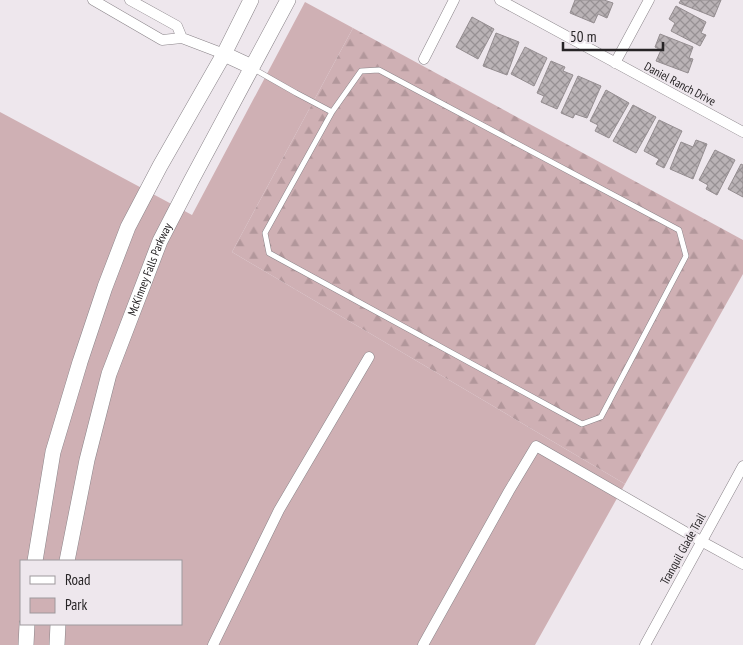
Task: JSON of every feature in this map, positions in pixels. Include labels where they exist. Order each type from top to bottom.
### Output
[{"type":"main road","points":[[35,560],[53,452],[80,362],[128,227],[160,166],[224,54],[251,0]]},
{"type":"main road","name":"McKinney Falls Parkway","points":[[67,560],[87,460],[109,374],[160,241],[288,0]]},
{"type":"main road","points":[[224,54],[252,67]]},
{"type":"main road","points":[[26,645],[27,625]]},
{"type":"main road","points":[[57,645],[58,625]]},
{"type":"street","points":[[93,0],[162,40],[182,38],[224,54]]},
{"type":"street","points":[[130,0],[177,26],[182,38]]},
{"type":"street","points":[[424,59],[454,0]]},
{"type":"street","name":"Daniel Ranch Drive","points":[[500,0],[743,132]]},
{"type":"street","points":[[615,63],[649,0]]},
{"type":"street","points":[[213,645],[279,510],[369,357]]},
{"type":"street","points":[[423,645],[536,446],[743,564]]},
{"type":"street","name":"Tranquil Glade Trail","points":[[645,645],[743,466]]},
{"type":"lane","points":[[252,67],[332,112]]},
{"type":"lane","points":[[379,70],[679,230],[686,256],[601,417],[582,424],[269,253],[265,233],[332,112],[361,71],[379,70]]},
{"type":"green space","points":[[305,2],[353,28],[232,252],[625,484],[535,645],[0,645],[0,112],[192,215]]},
{"type":"green space","points":[[353,28],[743,240],[743,274],[625,484],[232,252]]},
{"type":"building","points":[[575,0],[604,0],[613,3],[607,18],[598,14],[594,23],[570,13]]},
{"type":"building","points":[[681,0],[721,0],[714,17],[679,3]]},
{"type":"building","points":[[676,6],[706,22],[701,33],[706,35],[700,46],[671,31],[675,23],[669,19]]},
{"type":"building","points":[[472,17],[494,29],[478,59],[456,47]]},
{"type":"building","points":[[496,33],[519,42],[507,75],[483,66]]},
{"type":"building","points":[[660,34],[693,47],[689,58],[693,59],[688,73],[656,61],[661,50],[655,47]]},
{"type":"building","points":[[525,47],[547,58],[534,86],[511,74]]},
{"type":"building","points":[[551,61],[565,67],[563,71],[573,75],[557,109],[541,102],[544,96],[537,93]]},
{"type":"building","points":[[578,76],[601,86],[587,118],[575,114],[573,118],[561,113]]},
{"type":"building","points":[[606,90],[629,103],[609,138],[595,131],[598,125],[590,121]]},
{"type":"building","points":[[633,105],[656,117],[636,153],[613,141]]},
{"type":"building","points":[[659,120],[682,131],[664,168],[656,164],[659,159],[644,151]]},
{"type":"building","points":[[696,140],[707,144],[693,179],[670,169],[681,142],[693,147]]},
{"type":"building","points":[[715,150],[735,160],[717,195],[706,189],[708,185],[699,180]]},
{"type":"building","points":[[741,164],[743,165],[743,197],[728,189]]}]
